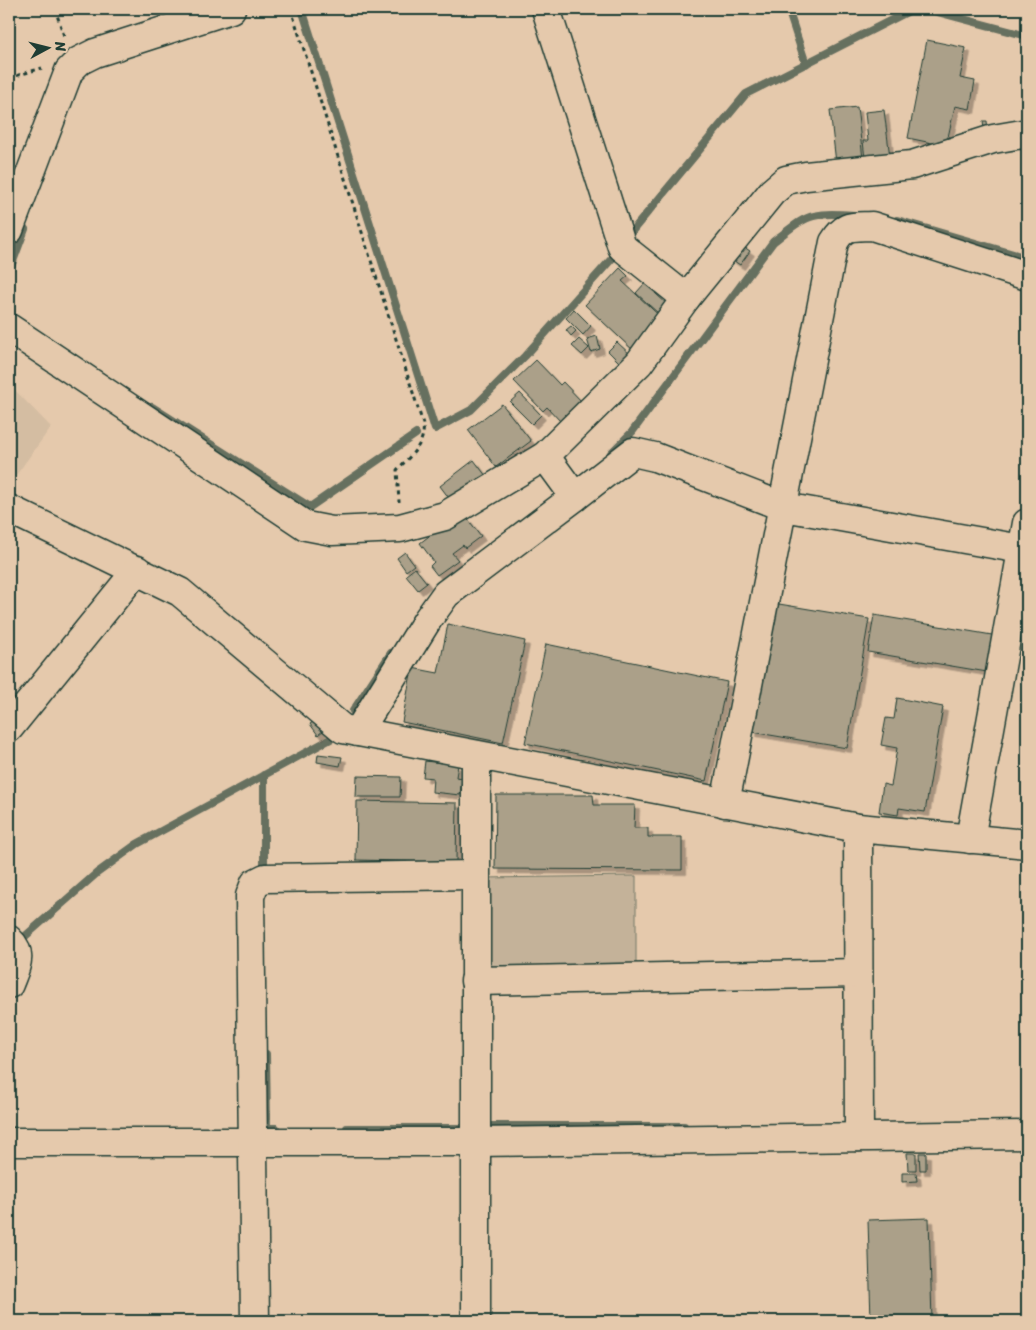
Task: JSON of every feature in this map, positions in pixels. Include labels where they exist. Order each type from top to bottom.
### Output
[{"type":"street","points":[[9,230],[69,71],[79,61],[95,53],[232,9]]},
{"type":"street","points":[[546,9],[622,246],[686,298]]},
{"type":"street","points":[[9,328],[306,526],[332,531],[400,528],[445,516],[545,456],[639,363],[686,298],[772,192],[786,180],[806,176],[912,165],[1026,129]]},
{"type":"street","points":[[725,803],[834,242],[841,231],[852,227],[872,226],[1027,276]]},
{"type":"street","points":[[358,732],[446,594],[633,452],[655,457],[784,507],[1025,550]]},
{"type":"street","points":[[545,456],[575,497]]},
{"type":"street","points":[[9,508],[180,592],[343,729],[858,828],[1027,844]]},
{"type":"street","points":[[970,839],[1025,550],[1027,523]]},
{"type":"street","points":[[9,728],[137,570]]},
{"type":"street","points":[[476,755],[476,1321]]},
{"type":"street","points":[[858,828],[859,1137]]},
{"type":"street","points":[[255,1321],[250,896],[255,883],[265,878],[476,875]]},
{"type":"street","points":[[9,940],[18,952],[18,963],[9,984]]},
{"type":"street","points":[[475,981],[858,973]]},
{"type":"street","points":[[9,1142],[475,1142],[1027,1135]]},
{"type":"path","points":[[55,9],[66,42]]},
{"type":"path","points":[[291,9],[423,424],[424,434],[422,443],[397,470],[400,528]]},
{"type":"shaded area","points":[[9,384],[51,427],[9,485]]},
{"type":"shaded area","points":[[636,876],[636,971],[493,975],[482,962],[483,878]]},
{"type":"building","points":[[927,40],[966,48],[960,78],[975,81],[970,109],[955,106],[946,146],[908,138]]},
{"type":"building","points":[[857,107],[863,159],[836,163],[830,110]]},
{"type":"building","points":[[884,110],[890,157],[865,159],[863,141],[868,141],[865,112]]},
{"type":"building","points":[[983,121],[987,121],[988,130],[984,130]]},
{"type":"building","points":[[741,245],[750,251],[740,265],[731,259]]},
{"type":"building","points":[[620,268],[628,276],[622,281],[665,321],[635,352],[585,305]]},
{"type":"building","points":[[651,281],[659,289],[655,293],[668,305],[659,314],[636,293],[645,283],[647,285]]},
{"type":"building","points":[[574,309],[591,326],[583,335],[566,318]]},
{"type":"building","points":[[571,326],[576,331],[571,336],[566,330]]},
{"type":"building","points":[[597,336],[600,349],[591,352],[587,339]]},
{"type":"building","points":[[579,339],[589,348],[582,355],[572,346]]},
{"type":"building","points":[[617,342],[632,356],[623,366],[608,351]]},
{"type":"building","points":[[536,360],[560,385],[563,382],[582,402],[561,422],[547,407],[543,411],[514,381]]},
{"type":"building","points":[[520,393],[541,415],[532,424],[510,402]]},
{"type":"building","points":[[502,404],[531,441],[496,467],[468,430]]},
{"type":"building","points":[[474,460],[486,476],[452,502],[440,486]]},
{"type":"building","points":[[458,514],[467,518],[481,536],[465,548],[463,545],[452,553],[458,560],[437,575],[430,566],[434,562],[420,543]]},
{"type":"building","points":[[405,552],[414,565],[406,571],[397,558]]},
{"type":"building","points":[[415,568],[427,583],[418,590],[406,575]]},
{"type":"building","points":[[773,603],[869,619],[847,748],[752,732]]},
{"type":"building","points":[[874,615],[992,635],[987,672],[868,652]]},
{"type":"building","points":[[448,624],[525,641],[503,743],[402,722],[412,668],[438,673]]},
{"type":"building","points":[[546,644],[727,682],[706,781],[525,743]]},
{"type":"building","points":[[897,698],[943,707],[925,812],[899,808],[898,815],[879,812],[883,784],[891,786],[897,748],[881,745],[886,718],[894,719]]},
{"type":"building","points":[[317,719],[325,729],[318,735],[310,724]]},
{"type":"building","points":[[318,754],[342,757],[340,766],[317,762]]},
{"type":"building","points":[[425,761],[458,765],[456,777],[462,778],[460,795],[432,792],[433,778],[423,777]]},
{"type":"building","points":[[357,776],[401,777],[400,797],[356,797]]},
{"type":"building","points":[[496,795],[593,795],[594,805],[635,805],[634,828],[648,828],[648,837],[682,837],[682,870],[495,869]]},
{"type":"building","points":[[357,801],[457,803],[456,862],[356,860]]},
{"type":"building","points":[[907,1153],[916,1153],[916,1170],[908,1170]]},
{"type":"building","points":[[919,1153],[926,1153],[926,1170],[920,1170]]},
{"type":"building","points":[[902,1173],[916,1173],[917,1181],[902,1182]]},
{"type":"building","points":[[929,1218],[932,1321],[871,1321],[868,1220]]},
{"type":"waterway","points":[[302,9],[435,429],[471,410],[525,356],[616,254]]},
{"type":"waterway","points":[[788,9],[806,64]]},
{"type":"waterway","points":[[628,236],[746,94],[913,9]]},
{"type":"waterway","points":[[926,9],[1027,36]]},
{"type":"waterway","points":[[611,453],[632,432],[773,242],[809,217],[827,214],[854,215]]},
{"type":"waterway","points":[[897,220],[1027,258]]},
{"type":"waterway","points":[[9,272],[25,229],[19,226]]},
{"type":"waterway","points":[[152,407],[310,507],[416,434]]},
{"type":"waterway","points":[[353,711],[391,653]]},
{"type":"waterway","points":[[22,939],[97,873],[137,844],[338,735]]},
{"type":"waterway","points":[[264,775],[264,867]]},
{"type":"waterway","points":[[266,1054],[267,1128],[276,1128]]},
{"type":"waterway","points":[[483,1126],[684,1126]]},
{"type":"waterway","points":[[347,1128],[465,1128]]}]
